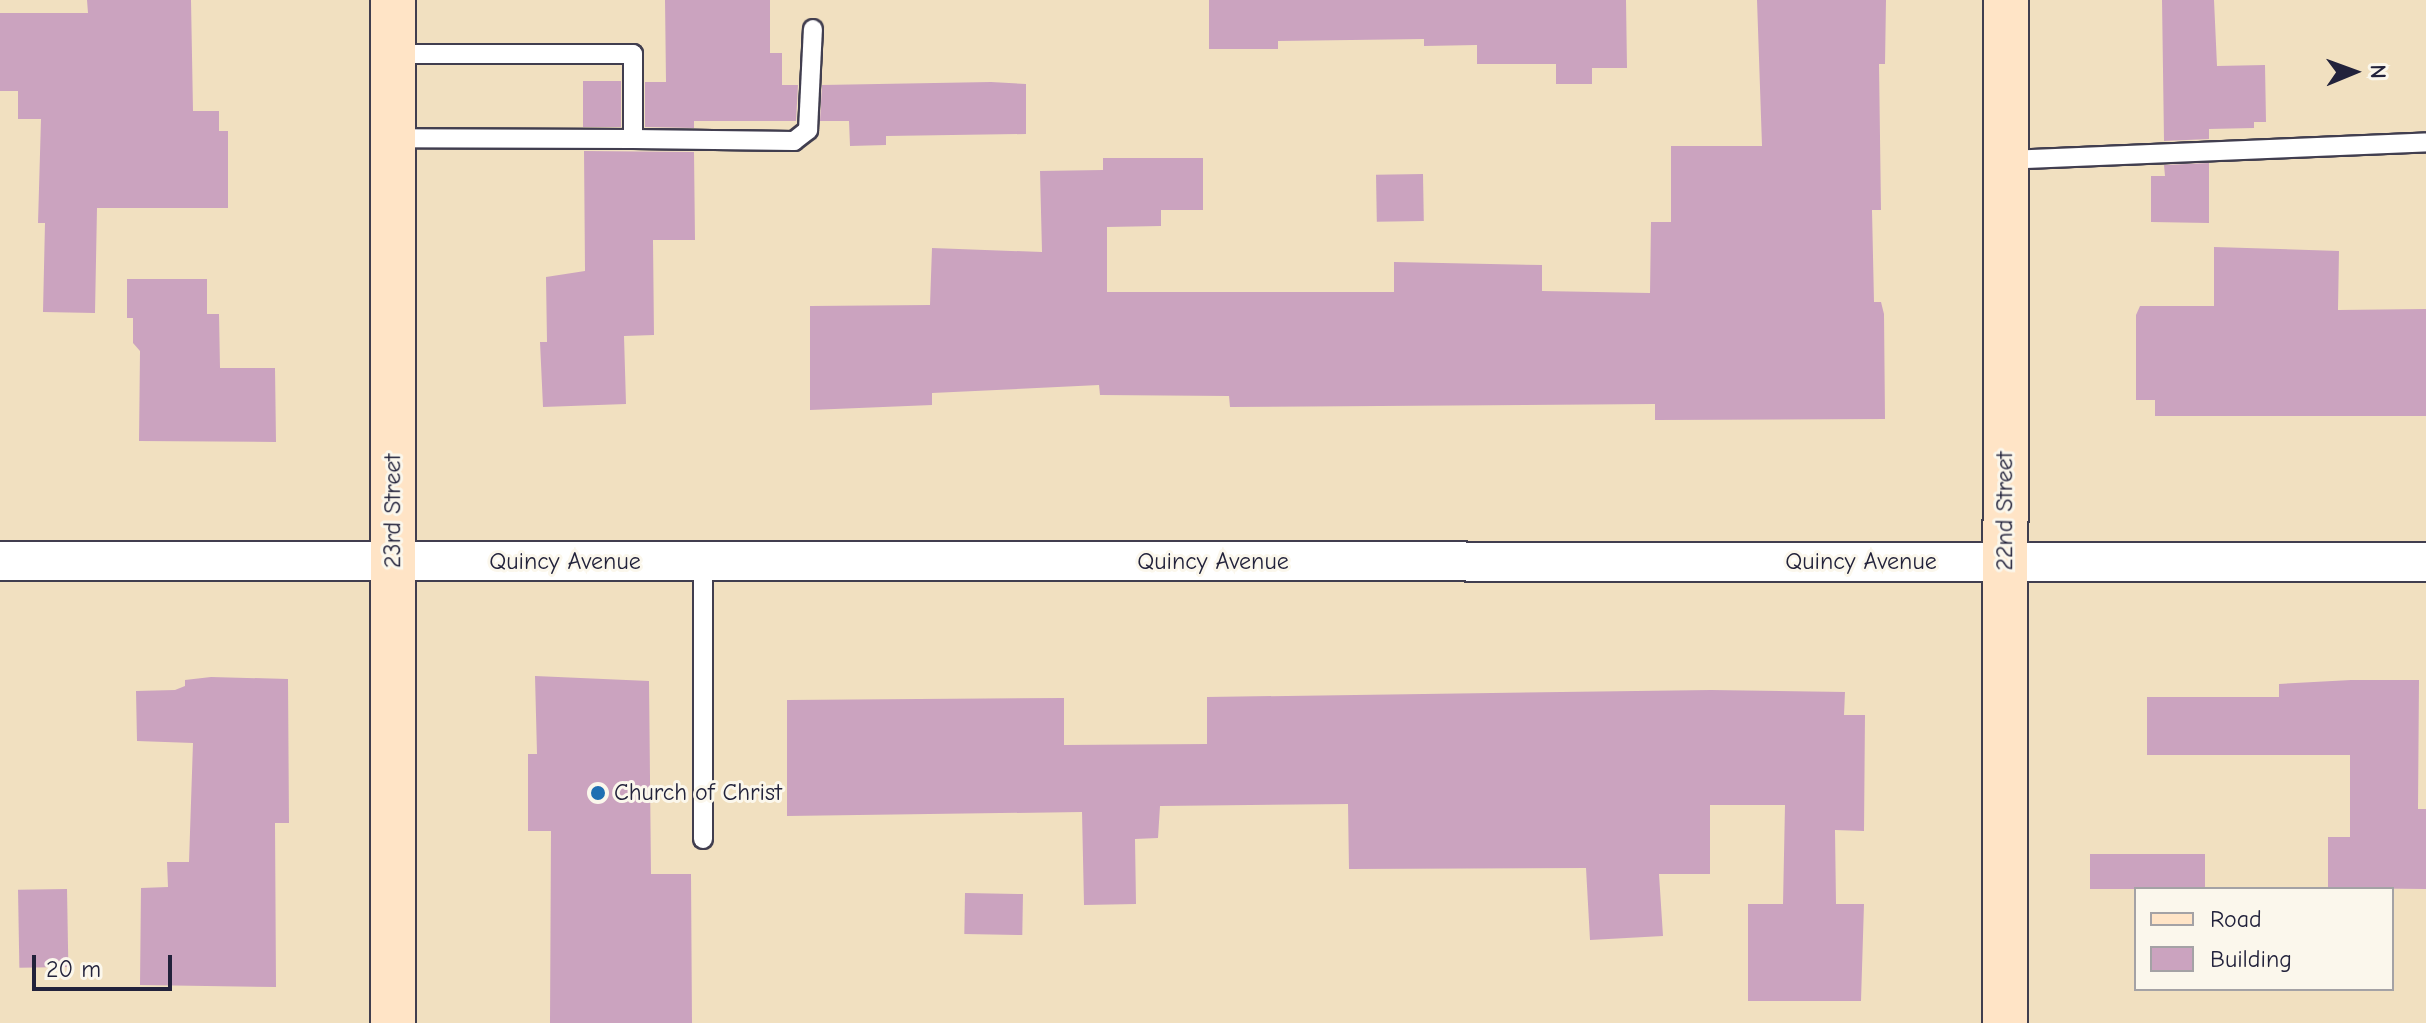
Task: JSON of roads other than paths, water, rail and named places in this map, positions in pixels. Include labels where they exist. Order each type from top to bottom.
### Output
[{"type":"street","name":"23rd Street","points":[[393,0],[393,1023]]},
{"type":"street","name":"22nd Street","points":[[2005,1023],[2006,0]]},
{"type":"street","name":"Quincy Avenue","points":[[0,561],[2426,562]]},
{"type":"lane","points":[[393,138],[794,141],[808,130],[813,29]]},
{"type":"lane","points":[[393,54],[633,54],[633,139]]},
{"type":"lane","points":[[2005,160],[2426,142]]},
{"type":"lane","points":[[703,561],[703,839]]},
{"type":"place","name":"Church of Christ","points":[[598,793]]}]
